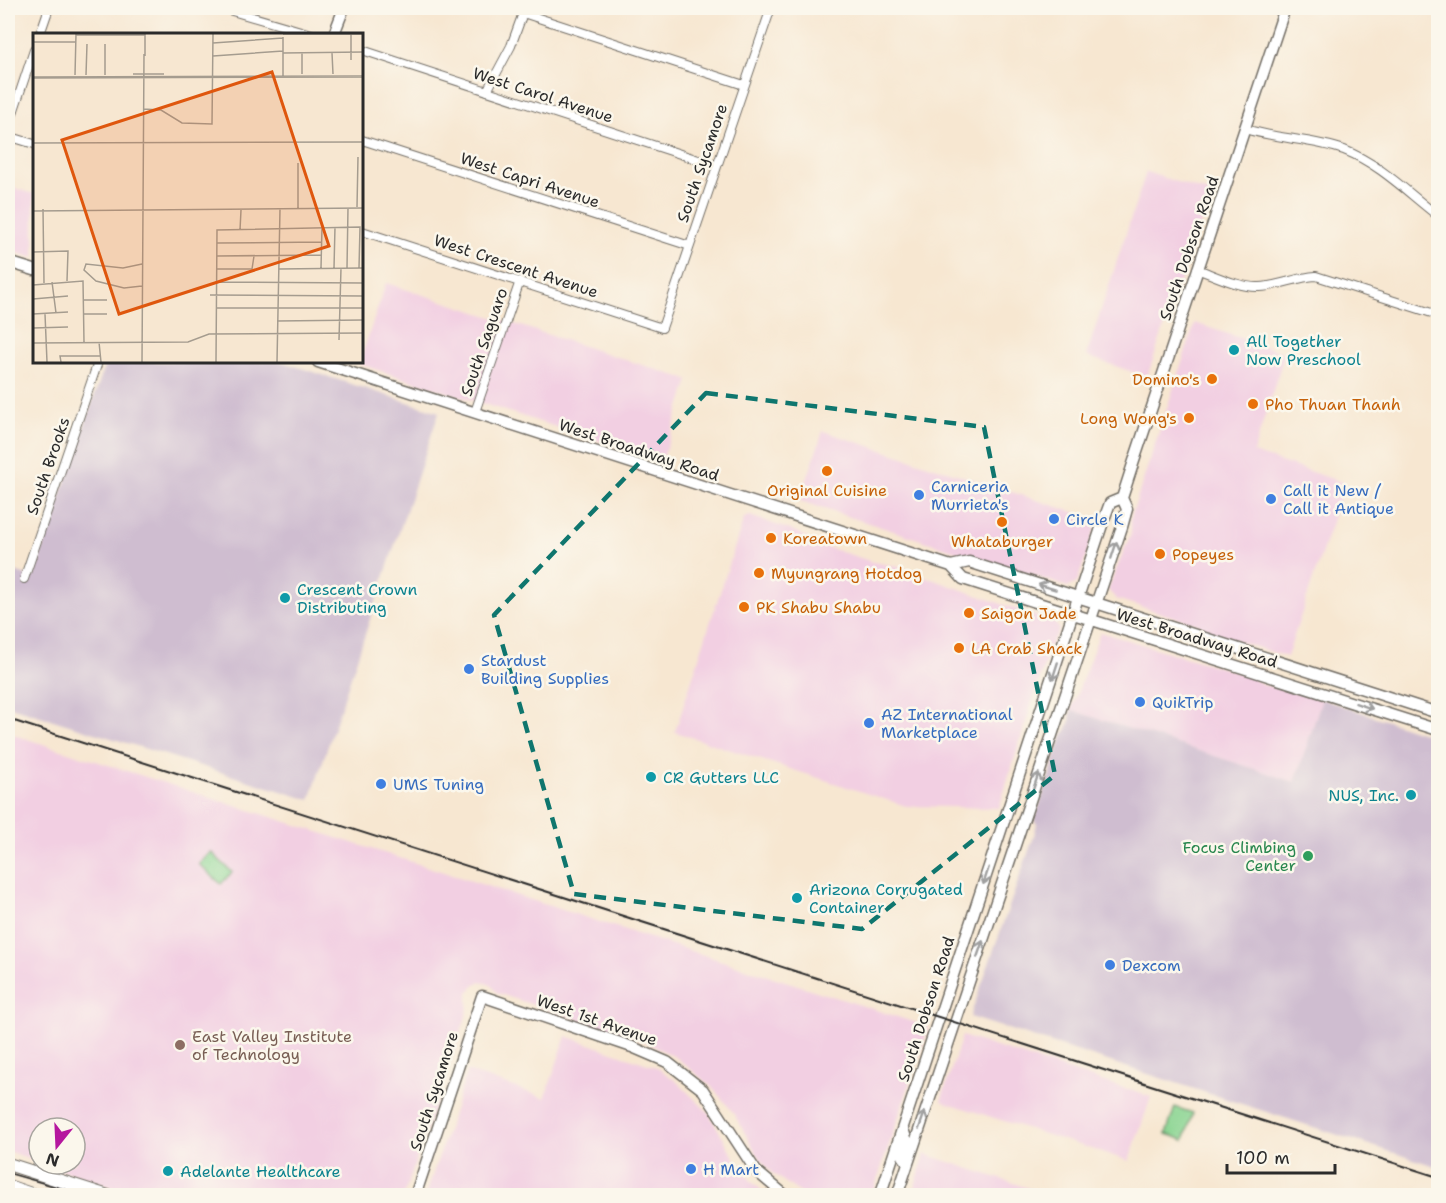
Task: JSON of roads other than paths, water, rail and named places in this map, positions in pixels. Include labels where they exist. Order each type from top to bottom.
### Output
[{"type":"main road","points":[[334,33],[344,8]]},
{"type":"main road","name":"South Dobson Road","points":[[897,1196],[1127,508],[1122,498],[1284,8]]},
{"type":"main road","points":[[8,262],[33,270]]},
{"type":"main road","name":"West Broadway Road","points":[[321,363],[951,566],[963,579],[1438,730]]},
{"type":"main road","name":"South Dobson Road","points":[[880,1196],[1110,503],[1122,498]]},
{"type":"main road","name":"West Broadway Road","points":[[951,566],[969,562],[1438,713]]},
{"type":"main road","name":"South Sycamore","points":[[415,1196],[482,996]]},
{"type":"main road","name":"West 1st Avenue","points":[[482,996],[632,1047],[667,1062],[703,1090],[756,1171],[786,1196]]},
{"type":"main road","points":[[903,1129],[907,1141],[903,1156],[908,1164]]},
{"type":"main road","points":[[8,1164],[108,1196]]},
{"type":"main road","points":[[8,1186],[37,1196]]},
{"type":"street","points":[[39,33],[50,8]]},
{"type":"street","points":[[222,8],[308,33]]},
{"type":"street","name":"South Sycamore","points":[[662,328],[771,8]]},
{"type":"street","points":[[487,91],[511,46],[523,13],[744,85]]},
{"type":"street","name":"West Carol Avenue","points":[[363,50],[717,166]]},
{"type":"street","points":[[8,129],[33,53]]},
{"type":"street","points":[[1245,129],[1272,138],[1342,149],[1380,170],[1438,216]]},
{"type":"street","points":[[8,136],[33,144]]},
{"type":"street","name":"West Capri Avenue","points":[[363,140],[690,246]]},
{"type":"street","name":"West Crescent Avenue","points":[[363,231],[662,328]]},
{"type":"street","points":[[1197,269],[1249,286],[1269,286],[1316,276],[1438,315]]},
{"type":"street","name":"South Saguaro","points":[[475,412],[520,281]]},
{"type":"street","name":"South Brooks","points":[[24,579],[98,363]]},
{"type":"tram line","points":[[8,1173],[88,1196]]},
{"type":"railway","points":[[8,719],[1438,1177]]},
{"type":"place","name":"All Together Now Preschool","points":[[1234,350]]},
{"type":"place","name":"Domino's","points":[[1212,379]]},
{"type":"place","name":"Pho Thuan Thanh","points":[[1253,404]]},
{"type":"place","name":"Long Wong's","points":[[1189,418]]},
{"type":"place","name":"Original Cuisine","points":[[827,471]]},
{"type":"place","name":"Carniceria Murrieta's","points":[[919,495]]},
{"type":"place","name":"Call it New / Call it Antique","points":[[1271,499]]},
{"type":"place","name":"Circle K","points":[[1054,519]]},
{"type":"place","name":"Whataburger","points":[[1002,522]]},
{"type":"place","name":"Koreatown","points":[[771,538]]},
{"type":"place","name":"Popeyes","points":[[1160,554]]},
{"type":"place","name":"Myungrang Hotdog","points":[[759,573]]},
{"type":"place","name":"Crescent Crown Distributing","points":[[285,598]]},
{"type":"place","name":"PK Shabu Shabu","points":[[744,607]]},
{"type":"place","name":"Saigon Jade","points":[[969,613]]},
{"type":"place","name":"LA Crab Shack","points":[[959,648]]},
{"type":"place","name":"Stardust Building Supplies","points":[[469,669]]},
{"type":"place","name":"QuikTrip","points":[[1140,702]]},
{"type":"place","name":"AZ International Marketplace","points":[[869,723]]},
{"type":"place","name":"CR Gutters LLC","points":[[651,777]]},
{"type":"place","name":"UMS Tuning","points":[[381,784]]},
{"type":"place","name":"NUS, Inc.","points":[[1411,795]]},
{"type":"place","name":"Focus Climbing Center","points":[[1308,856]]},
{"type":"place","name":"Arizona Corrugated Container","points":[[797,898]]},
{"type":"place","name":"Dexcom","points":[[1110,965]]},
{"type":"place","name":"East Valley Institute of Technology","points":[[180,1045]]},
{"type":"place","name":"H Mart","points":[[691,1169]]},
{"type":"place","name":"Adelante Healthcare","points":[[168,1171]]}]
